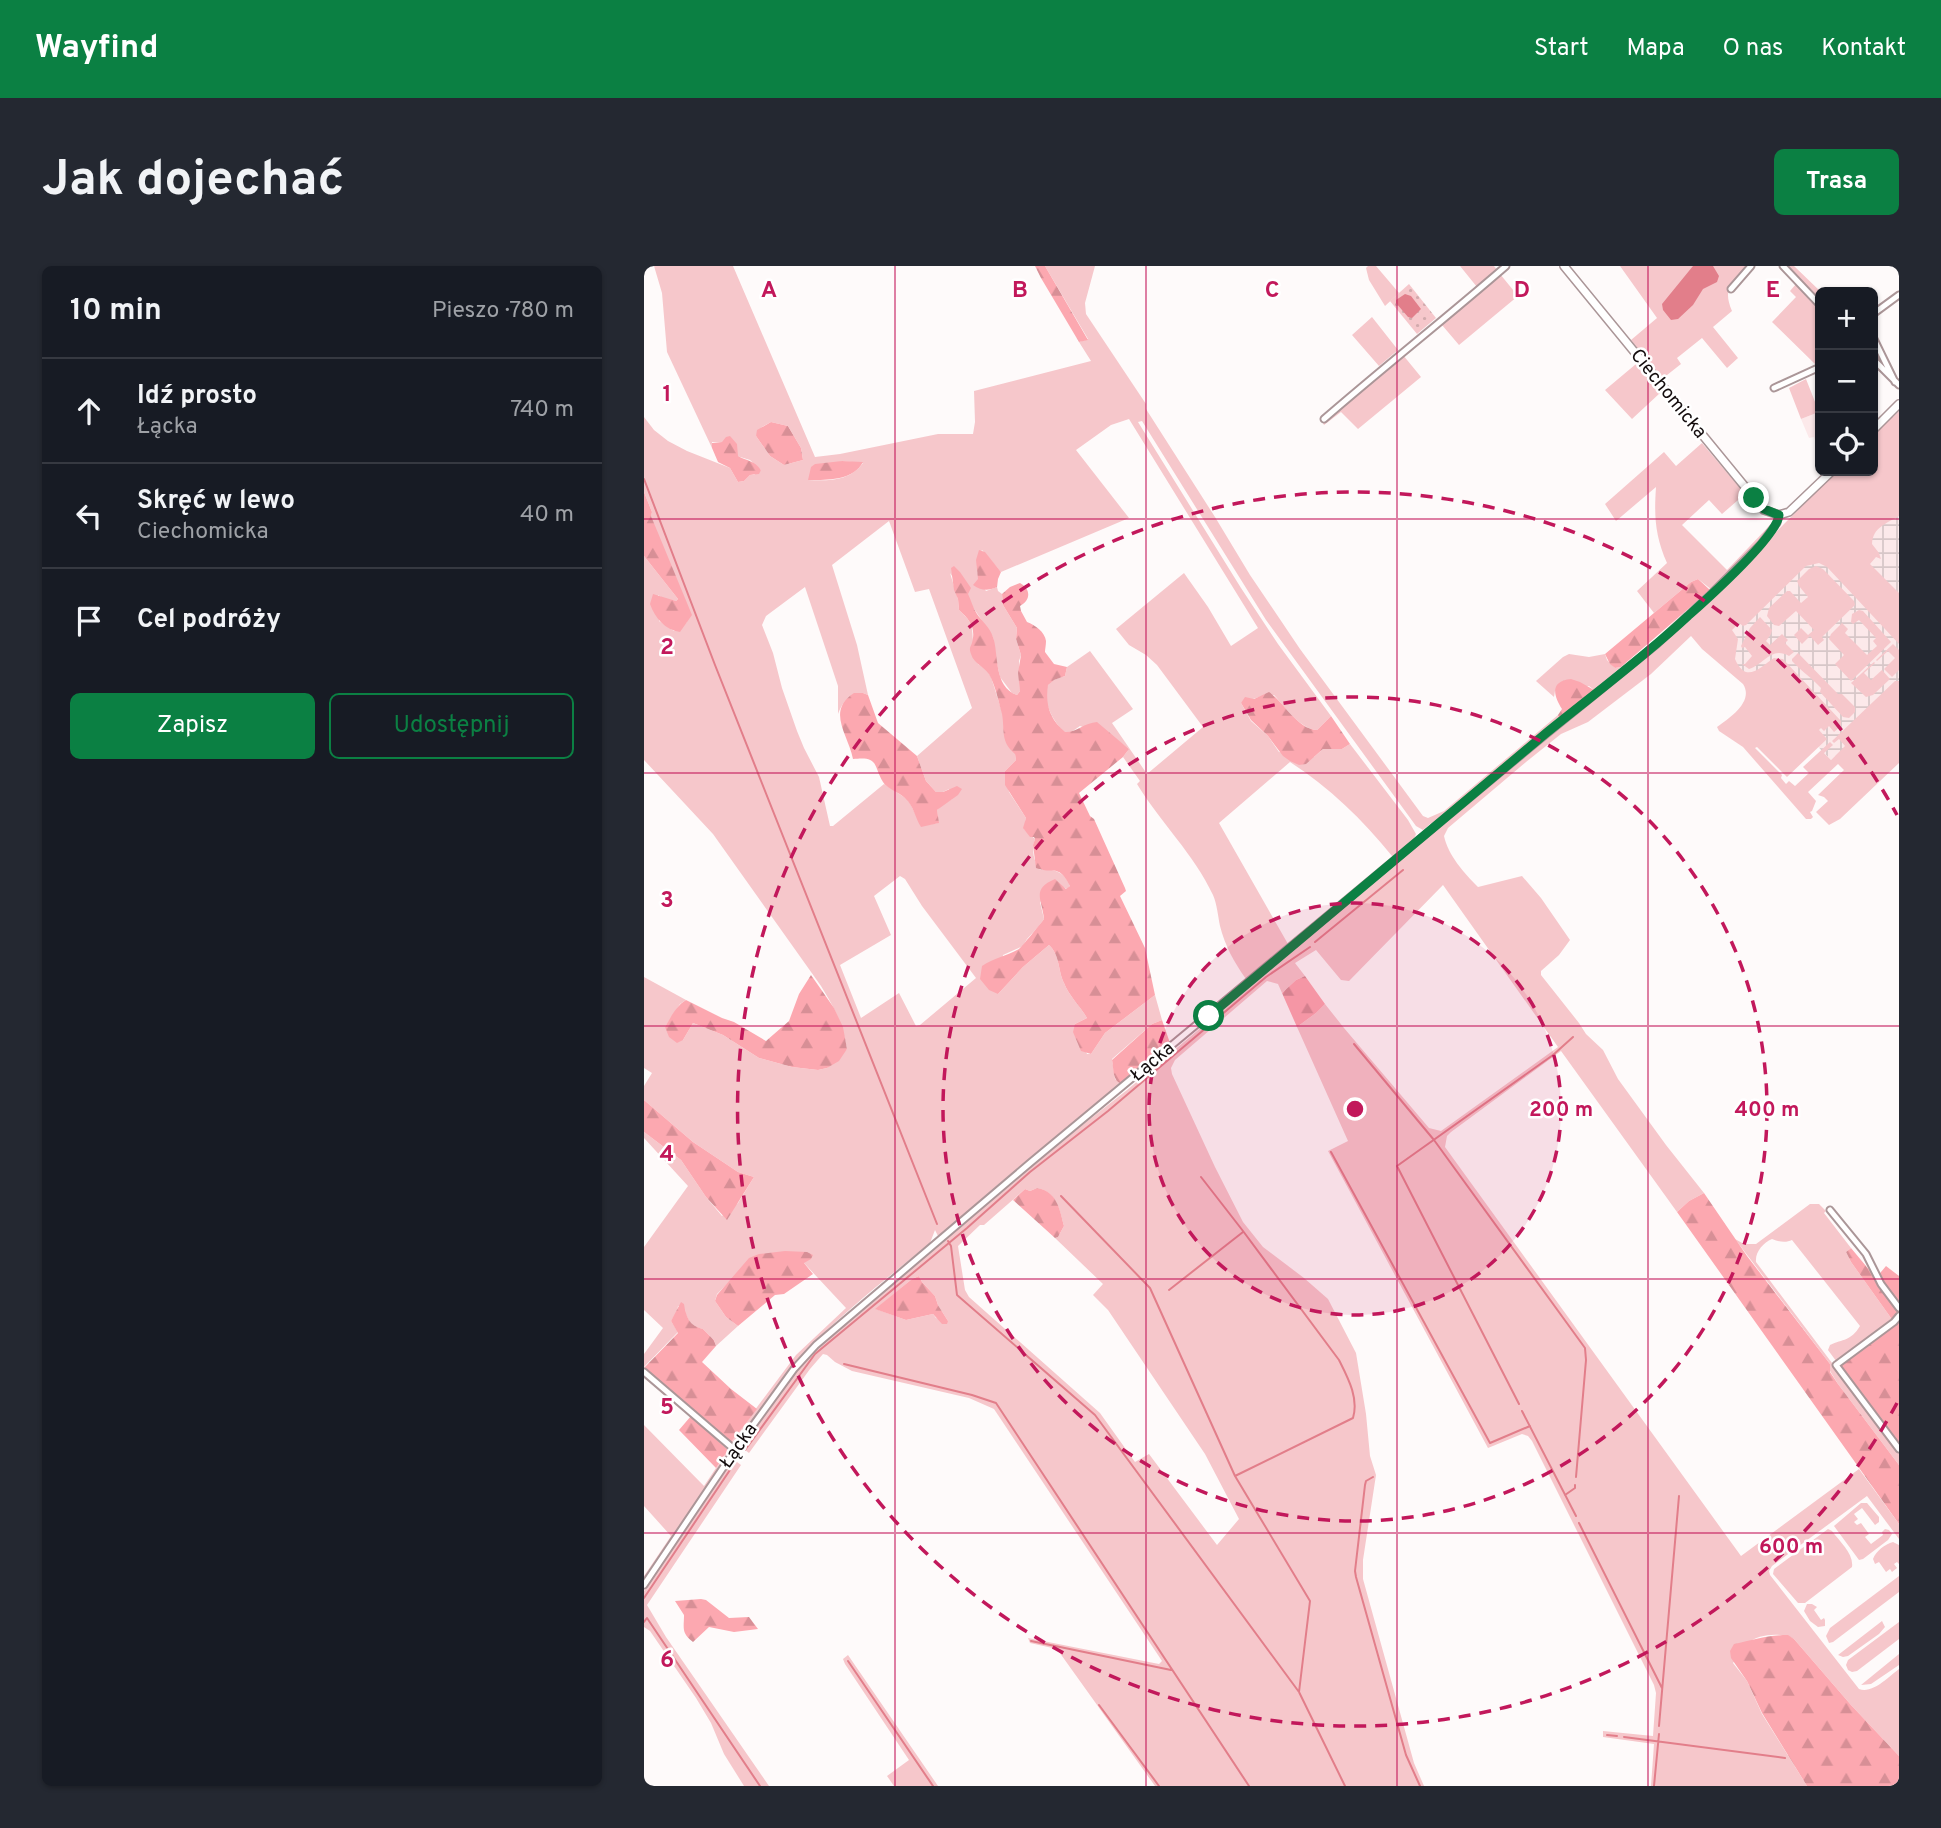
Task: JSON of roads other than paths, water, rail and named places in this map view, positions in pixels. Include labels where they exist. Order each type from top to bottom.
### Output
[{"type":"street","points":[[1324,419],[1506,266]]},
{"type":"street","name":"Ciechomicka","points":[[1564,266],[1760,506],[1779,515]]},
{"type":"street","points":[[1731,289],[1751,266]]},
{"type":"street","points":[[1783,266],[1815,299]]},
{"type":"street","points":[[1878,310],[1899,295]]},
{"type":"street","points":[[1878,347],[1897,384]]},
{"type":"street","points":[[1878,364],[1897,384]]},
{"type":"street","points":[[1774,388],[1815,369]]},
{"type":"street","points":[[1878,425],[1899,404]]},
{"type":"street","name":"Łącka","points":[[644,1585],[735,1450],[794,1369],[816,1345],[1030,1163],[1657,644],[1761,544],[1777,523],[1779,515],[1791,510],[1827,476]]},
{"type":"street","points":[[1830,1210],[1866,1254],[1881,1284],[1899,1308]]},
{"type":"street","points":[[1899,1317],[1836,1365],[1899,1450]]},
{"type":"street","points":[[644,1371],[735,1450]]},
{"type":"waterway","points":[[644,479],[937,1224]]},
{"type":"waterway","points":[[1315,942],[1403,870]]},
{"type":"waterway","points":[[745,1450],[815,1354],[1266,977],[1310,947]]},
{"type":"waterway","points":[[1519,1404],[1397,1166],[1553,1055],[1573,1037]]},
{"type":"waterway","points":[[1354,1044],[1434,1140],[1585,1348],[1576,1477]]},
{"type":"waterway","points":[[1331,1152],[1490,1443],[1530,1426]]},
{"type":"waterway","points":[[1201,1177],[1339,1360],[1352,1388],[1355,1403],[1353,1418],[1235,1476]]},
{"type":"waterway","points":[[1061,1196],[1150,1288],[1235,1476],[1310,1601],[1299,1692]]},
{"type":"waterway","points":[[1169,1290],[1243,1232]]},
{"type":"waterway","points":[[948,1241],[951,1246],[957,1295],[1095,1415],[1299,1692],[1345,1786]]},
{"type":"waterway","points":[[844,1364],[996,1403],[1249,1786]]},
{"type":"waterway","points":[[1522,1411],[1576,1516]]},
{"type":"waterway","points":[[644,1598],[736,1461]]},
{"type":"waterway","points":[[1373,1477],[1366,1481],[1365,1485],[1355,1571],[1406,1755],[1420,1786]]},
{"type":"waterway","points":[[1565,1495],[1575,1488],[1575,1485]]},
{"type":"waterway","points":[[1659,1726],[1679,1496]]},
{"type":"waterway","points":[[1579,1523],[1662,1688]]},
{"type":"waterway","points":[[644,1622],[647,1618],[760,1786]]},
{"type":"waterway","points":[[1031,1641],[1171,1670]]},
{"type":"waterway","points":[[848,1661],[933,1786]]},
{"type":"waterway","points":[[1099,1705],[1159,1786]]},
{"type":"waterway","points":[[1654,1786],[1659,1734]]},
{"type":"waterway","points":[[1607,1735],[1617,1736]]},
{"type":"waterway","points":[[1624,1737],[1785,1758]]}]
